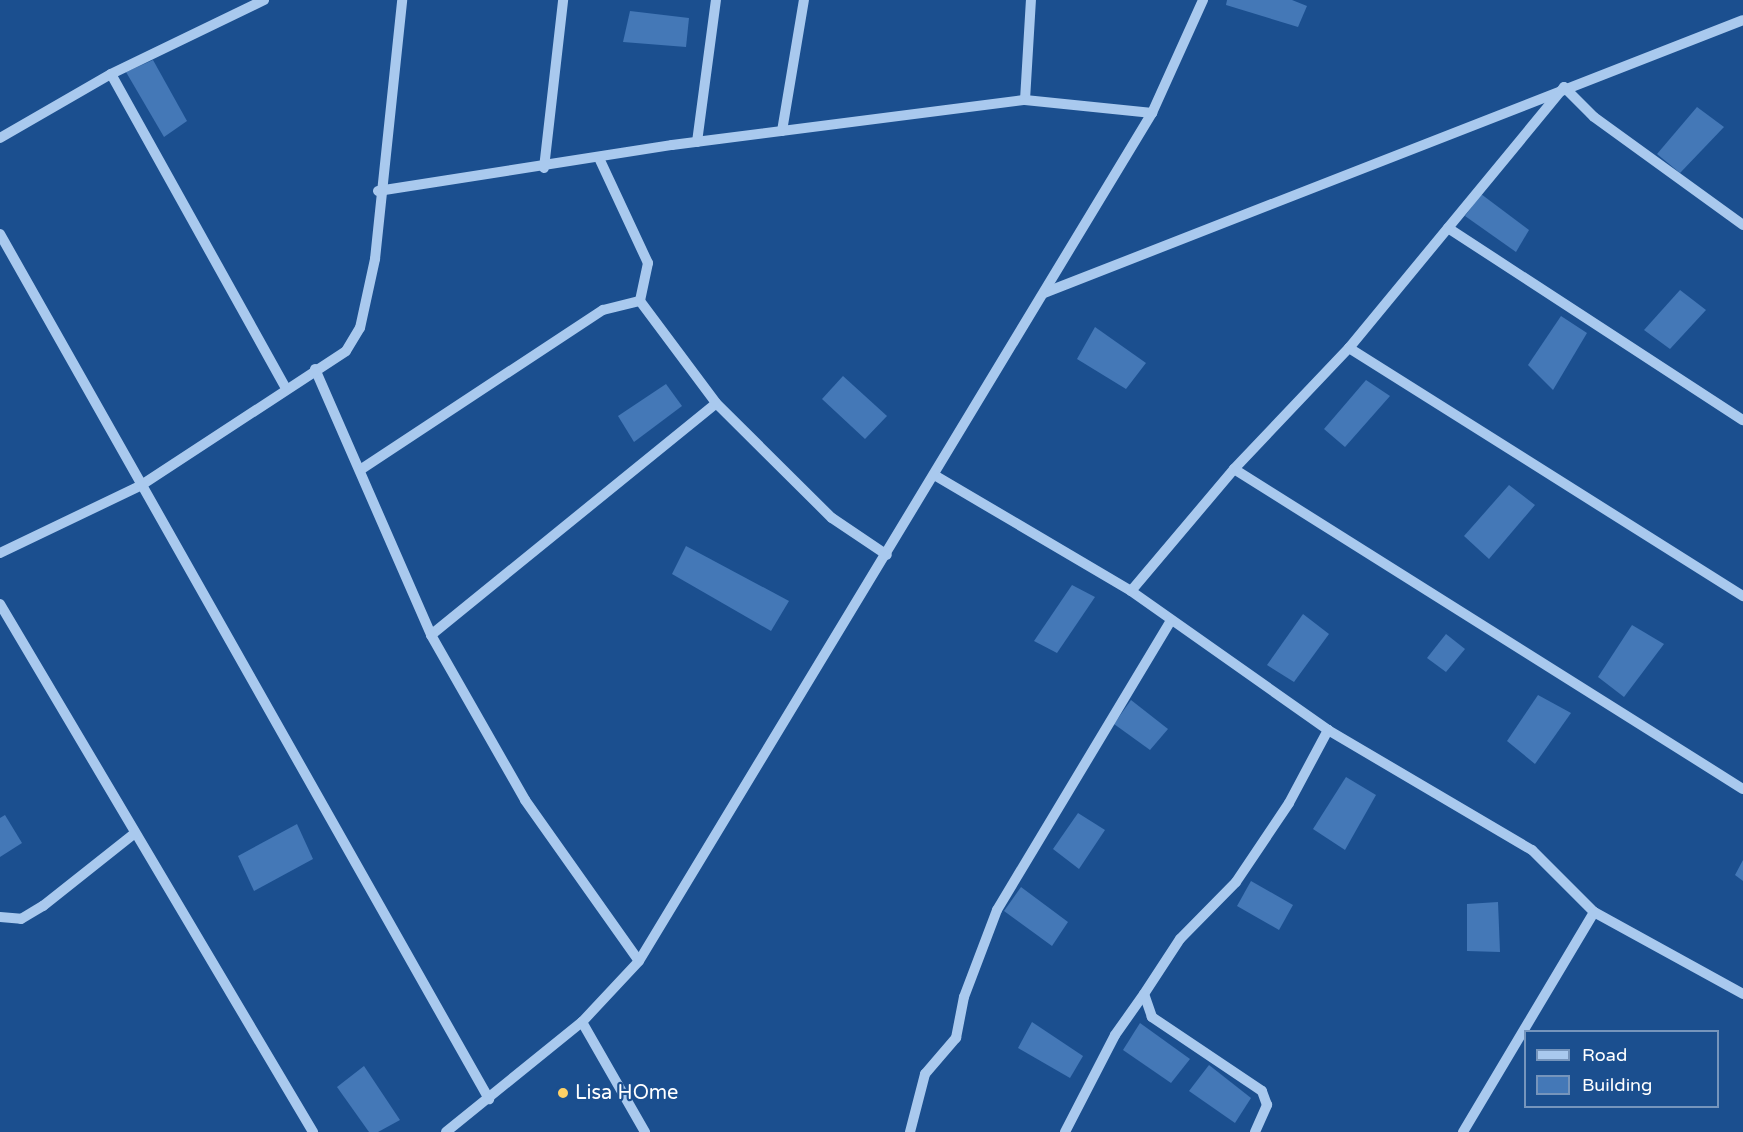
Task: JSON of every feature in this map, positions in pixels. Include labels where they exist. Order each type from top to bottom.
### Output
[{"type":"street","points":[[0,138],[111,74],[264,0]]},
{"type":"street","points":[[0,554],[140,486],[286,388],[346,351],[360,328],[375,259],[378,191],[402,0]]},
{"type":"street","points":[[544,168],[563,0]]},
{"type":"street","points":[[697,142],[716,0]]},
{"type":"street","points":[[782,131],[804,0]]},
{"type":"street","points":[[1025,100],[1031,0]]},
{"type":"street","points":[[446,1132],[458,1128],[489,1099],[582,1022],[639,962],[936,476],[1152,113],[1203,0]]},
{"type":"street","points":[[1044,293],[1564,87],[1645,62],[1743,20]]},
{"type":"street","points":[[111,74],[286,388]]},
{"type":"street","points":[[1564,87],[1594,117],[1743,225]]},
{"type":"street","points":[[1131,591],[1234,469],[1349,348],[1564,87]]},
{"type":"street","points":[[378,191],[544,168],[697,142],[1025,100],[1152,113]]},
{"type":"street","points":[[599,158],[648,263],[640,301],[716,403],[832,518],[887,555]]},
{"type":"street","points":[[1448,228],[1743,420]]},
{"type":"street","points":[[0,234],[140,486],[489,1099]]},
{"type":"street","points":[[360,470],[603,310],[640,301]]},
{"type":"street","points":[[1349,348],[1743,596]]},
{"type":"street","points":[[315,369],[431,635],[525,800],[639,962]]},
{"type":"street","points":[[431,635],[716,403]]},
{"type":"street","points":[[1234,469],[1743,789]]},
{"type":"street","points":[[936,476],[1131,591],[1328,730],[1532,850],[1594,912],[1743,994]]},
{"type":"street","points":[[0,604],[134,834],[313,1132]]},
{"type":"street","points":[[910,1132],[925,1074],[956,1038],[964,997],[997,910],[1171,620]]},
{"type":"street","points":[[1065,1132],[1115,1035],[1180,939],[1236,882],[1289,803],[1328,730]]},
{"type":"street","points":[[0,917],[21,919],[43,906],[134,834]]},
{"type":"street","points":[[1462,1132],[1594,912]]},
{"type":"street","points":[[1144,994],[1152,1017],[1263,1091],[1267,1105],[1255,1132]]},
{"type":"street","points":[[582,1022],[645,1132]]},
{"type":"building","points":[[1227,0],[1292,0],[1307,6],[1298,27],[1226,5]]},
{"type":"building","points":[[630,11],[689,18],[686,47],[623,42]]},
{"type":"building","points":[[153,60],[187,121],[164,137],[126,72]]},
{"type":"building","points":[[1697,107],[1724,127],[1680,173],[1657,154]]},
{"type":"building","points":[[1481,194],[1529,230],[1516,252],[1465,216]]},
{"type":"building","points":[[1680,290],[1706,310],[1670,349],[1644,330]]},
{"type":"building","points":[[1561,316],[1587,333],[1553,390],[1528,365]]},
{"type":"building","points":[[1095,327],[1146,363],[1126,389],[1077,359]]},
{"type":"building","points":[[843,376],[887,416],[865,439],[822,399]]},
{"type":"building","points":[[1366,380],[1390,396],[1345,447],[1324,429]]},
{"type":"building","points":[[666,384],[682,406],[634,442],[618,416]]},
{"type":"building","points":[[1509,485],[1535,505],[1489,559],[1464,536]]},
{"type":"building","points":[[686,546],[789,601],[771,631],[672,574]]},
{"type":"building","points":[[1072,585],[1095,597],[1057,653],[1034,641]]},
{"type":"building","points":[[1303,614],[1329,634],[1294,682],[1267,665]]},
{"type":"building","points":[[1632,625],[1664,644],[1624,697],[1598,677]]},
{"type":"building","points":[[1446,634],[1465,649],[1446,672],[1427,658]]},
{"type":"building","points":[[1538,695],[1571,713],[1535,764],[1507,741]]},
{"type":"building","points":[[1131,700],[1168,729],[1150,750],[1114,724]]},
{"type":"building","points":[[1346,777],[1376,795],[1345,850],[1313,829]]},
{"type":"building","points":[[1078,813],[1105,830],[1079,869],[1053,849]]},
{"type":"building","points":[[5,815],[22,843],[0,857],[0,818]]},
{"type":"building","points":[[297,824],[313,859],[254,891],[238,856]]},
{"type":"building","points":[[1743,860],[1743,881],[1735,875]]},
{"type":"building","points":[[1251,881],[1293,905],[1279,930],[1237,906]]},
{"type":"building","points":[[1021,887],[1068,922],[1052,946],[1004,911]]},
{"type":"building","points":[[1498,902],[1500,952],[1467,951],[1467,904]]},
{"type":"building","points":[[1032,1022],[1083,1056],[1070,1078],[1018,1048]]},
{"type":"building","points":[[1140,1023],[1190,1059],[1171,1083],[1123,1050]]},
{"type":"building","points":[[1209,1065],[1251,1098],[1235,1123],[1189,1091]]},
{"type":"building","points":[[364,1066],[400,1120],[378,1132],[369,1132],[337,1087]]},
{"type":"place","name":"Lisa HOme","points":[[563,1093]]}]
